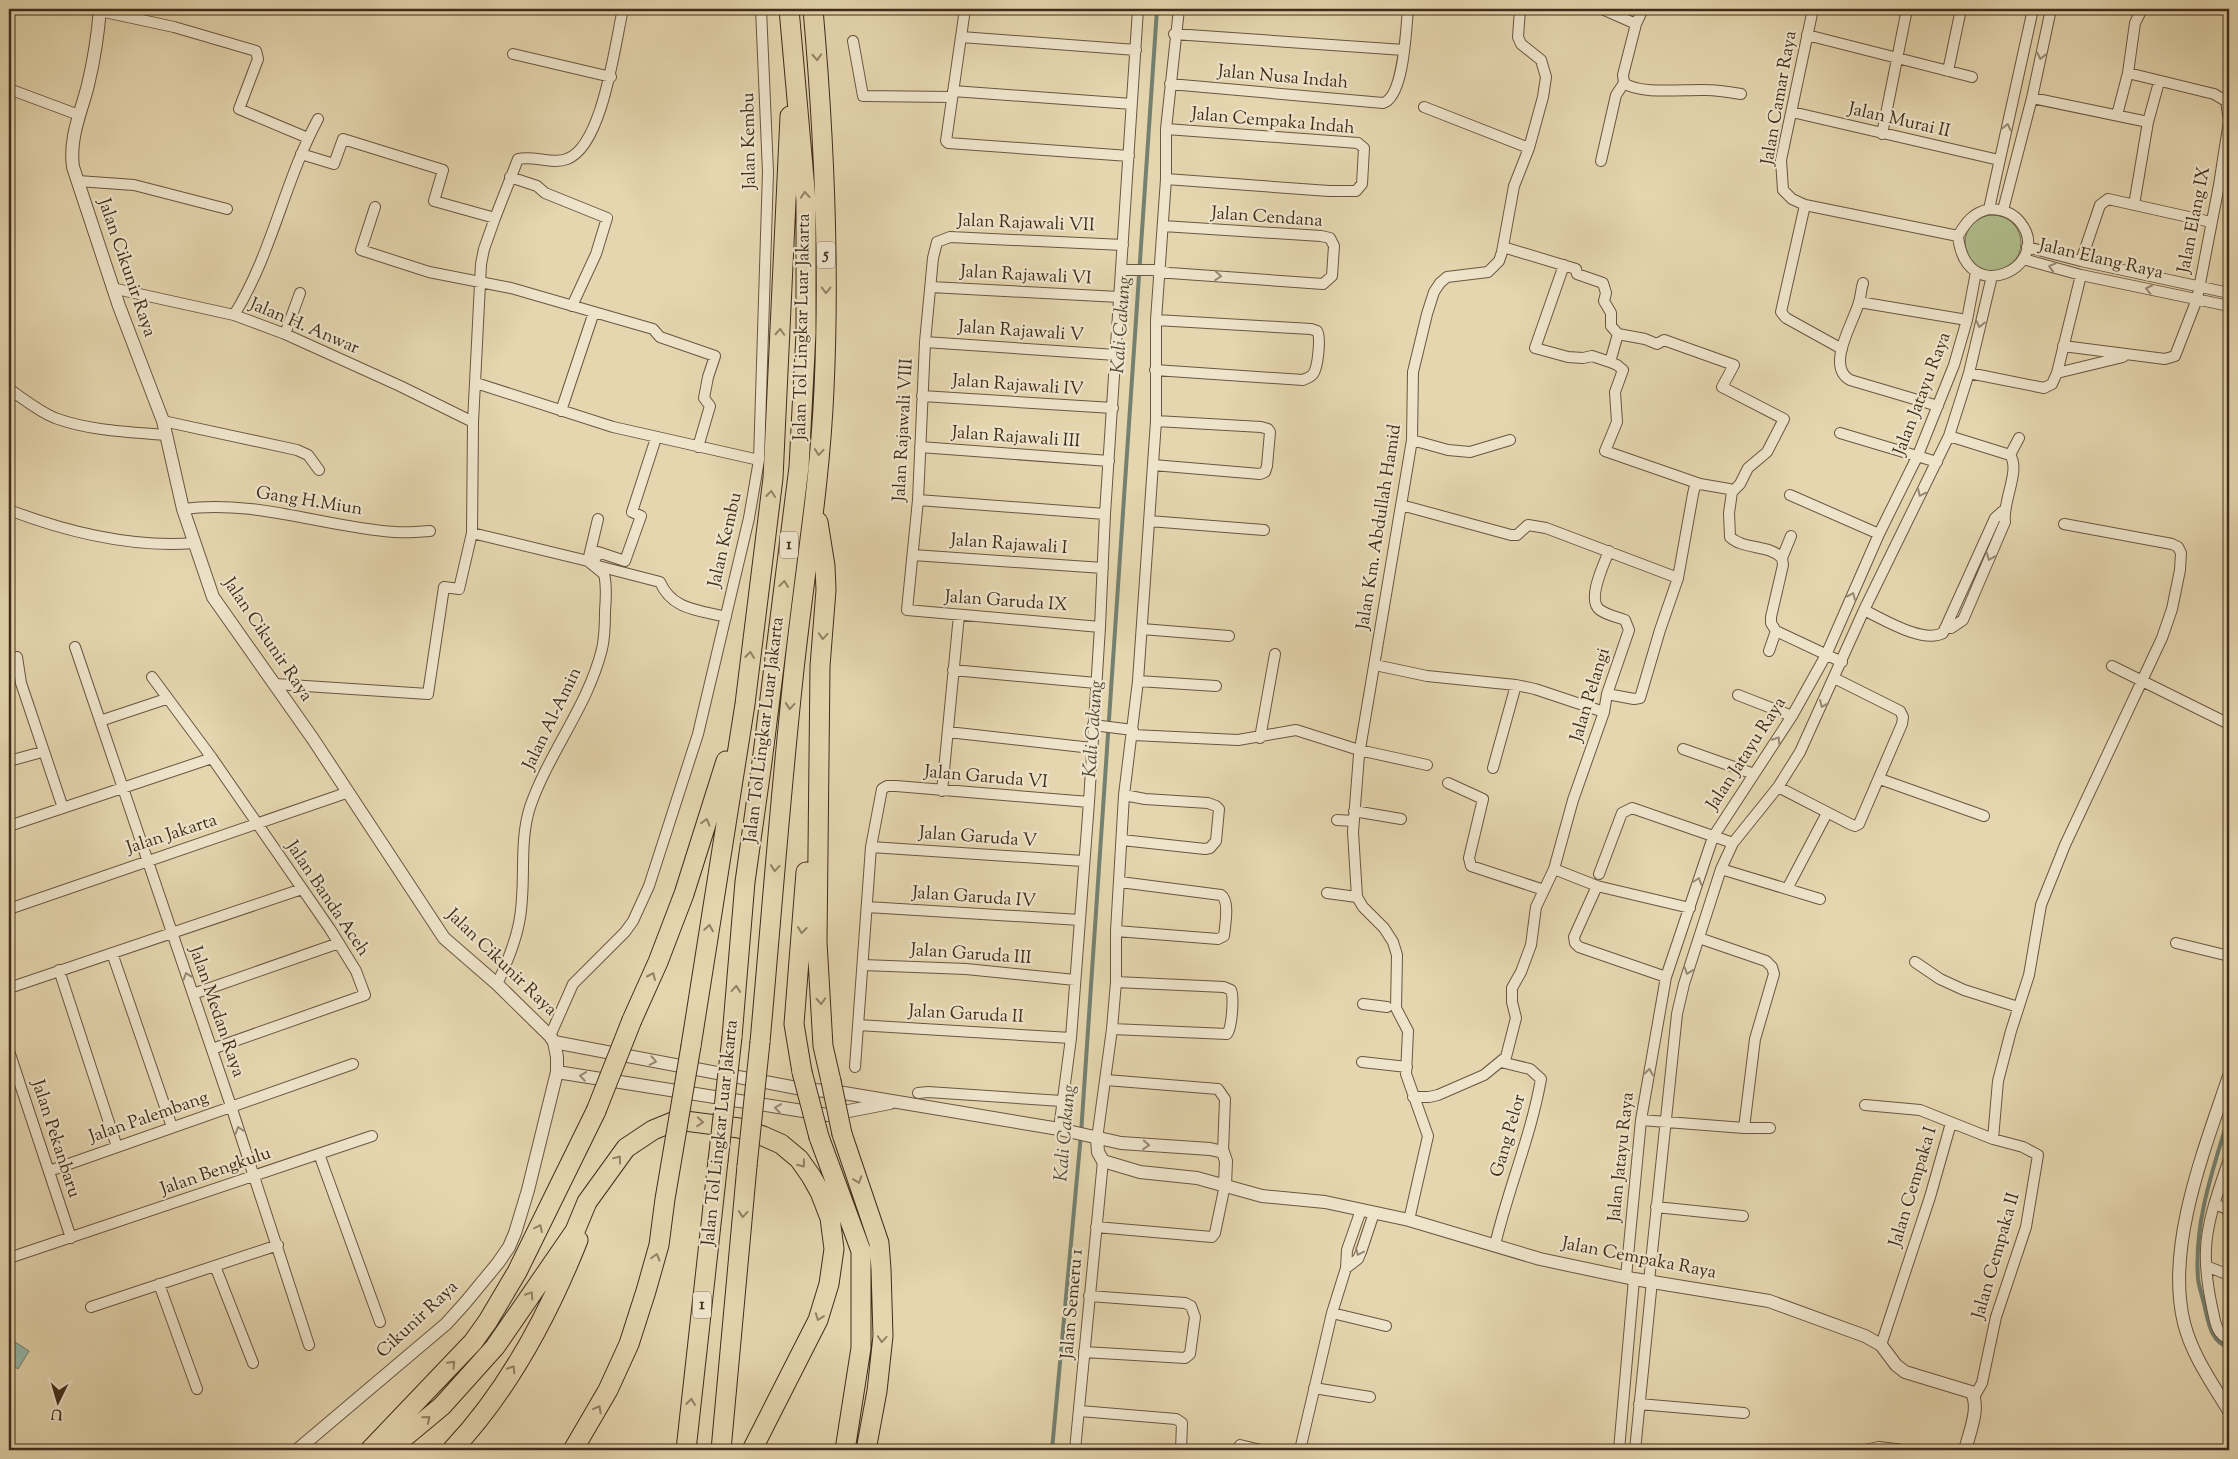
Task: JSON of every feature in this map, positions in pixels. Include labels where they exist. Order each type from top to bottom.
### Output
[{"type":"highway","name":"Jalan Tol Lingkar Luar Jakarta","points":[[686,1450],[732,1037],[745,882],[799,467],[806,333],[806,201],[789,9]]},
{"type":"highway","name":"Jalan Tol Lingkar Luar Jakarta","points":[[721,1450],[793,678],[814,501],[824,390],[826,281],[824,173],[813,9]]},
{"type":"highway","points":[[573,1450],[608,1390],[629,1344],[649,1282],[659,1245],[691,1046],[745,704],[773,478],[781,326],[785,195],[794,51]]},
{"type":"highway","points":[[814,501],[825,566],[826,590],[820,666],[817,942],[823,1046],[842,1134],[879,1243],[882,1269],[883,1336],[876,1398],[866,1450]]},
{"type":"highway","points":[[370,1450],[473,1342],[488,1321],[517,1272],[596,1111],[632,1020],[658,962],[684,894],[745,704]]},
{"type":"highway","points":[[819,777],[810,832],[794,1024],[802,1080],[819,1137],[860,1246],[861,1348],[845,1450]]},
{"type":"highway","points":[[389,1450],[442,1406],[495,1348],[575,1231],[587,1202],[626,1148],[654,1130],[675,1121],[709,1122],[739,1128],[780,1144],[799,1159],[820,1192],[830,1218],[834,1249],[829,1284],[818,1320],[752,1450]]},
{"type":"highway","points":[[452,1450],[484,1411],[513,1368],[537,1327],[561,1283],[581,1231],[575,1231]]},
{"type":"highway","points":[[832,1450],[857,1377]]},
{"type":"street","points":[[275,684],[428,694],[444,588],[459,589],[472,533],[473,422],[480,283],[484,249],[518,159],[526,157],[564,160],[573,157],[592,133],[611,76],[623,9]]},
{"type":"street","name":"Jalan Kembu","points":[[552,1039],[573,984],[625,932],[633,921],[649,886],[698,734],[749,518],[759,460],[768,172],[761,9]]},
{"type":"street","points":[[966,9],[946,140],[951,144],[1129,156]]},
{"type":"street","points":[[1059,1129],[1071,1038],[1092,748],[1098,726],[1096,683],[1105,514],[1119,297],[1126,270],[1123,245],[1138,9]]},
{"type":"street","points":[[1103,1161],[1093,1137],[1106,1080],[1116,982],[1116,931],[1124,795],[1138,681],[1156,421],[1155,370],[1162,320],[1156,271],[1166,179],[1166,129],[1174,34],[1179,9]]},
{"type":"street","points":[[1174,34],[1404,50],[1408,9]]},
{"type":"street","name":"Jalan Km. Abdullah Hamid","points":[[1357,897],[1354,872],[1354,816],[1359,752],[1412,440],[1413,372],[1421,335],[1434,292],[1440,283],[1447,277],[1488,272],[1499,261],[1514,186],[1529,148],[1543,98],[1546,77],[1541,60],[1521,44],[1518,38],[1520,9]]},
{"type":"street","points":[[1602,9],[1636,24]]},
{"type":"street","points":[[1601,161],[1616,95],[1624,83],[1623,75],[1636,24],[1643,9]]},
{"type":"street","name":"Jalan Camar Raya","points":[[1813,9],[1781,160],[1783,190],[1792,199],[1805,205],[1958,236]]},
{"type":"street","points":[[1882,134],[1907,9]]},
{"type":"street","points":[[1948,71],[1961,9]]},
{"type":"street","points":[[1989,209],[2033,9]]},
{"type":"street","points":[[2003,210],[2032,98],[2051,9]]},
{"type":"street","points":[[2117,115],[2128,73],[2135,24],[2142,9]]},
{"type":"street","points":[[100,10],[182,29],[256,51],[258,59],[239,109],[308,138]]},
{"type":"street","name":"Jalan Cikunir Raya","points":[[100,10],[94,57],[71,152],[78,181],[112,288],[163,422],[183,509],[213,597],[275,684],[444,938],[497,984],[552,1039],[557,1057],[556,1072],[528,1190]]},
{"type":"street","points":[[1807,35],[1972,77]]},
{"type":"street","points":[[961,37],[1136,50]]},
{"type":"street","points":[[853,41],[863,96],[952,94],[1132,104]]},
{"type":"street","name":"Jalan Nusa Indah","points":[[1170,84],[1383,103],[1388,102],[1396,90],[1404,50]]},
{"type":"street","points":[[513,54],[611,76]]},
{"type":"street","name":"Jalan Elang IX","points":[[2128,73],[2214,94],[2226,101],[2229,120],[2224,186],[2211,222],[2197,299],[2175,356],[2165,359],[2129,356]]},
{"type":"street","points":[[2134,205],[2148,122],[2159,82]]},
{"type":"street","points":[[1624,83],[1633,88],[1643,89],[1708,90],[1741,94]]},
{"type":"street","points":[[9,89],[79,115]]},
{"type":"street","points":[[2032,98],[2148,122]]},
{"type":"street","points":[[1424,107],[1529,148]]},
{"type":"street","name":"Jalan Murai II","points":[[1792,112],[1999,160]]},
{"type":"street","points":[[234,315],[248,292],[261,264],[301,154],[318,119]]},
{"type":"street","name":"Jalan Cempaka Indah","points":[[1166,129],[1358,143],[1362,145],[1363,175],[1360,189],[1356,191],[1329,191],[1166,179]]},
{"type":"street","points":[[301,154],[334,164],[344,139],[443,170],[434,201],[495,218]]},
{"type":"street","points":[[510,177],[538,186],[545,193],[607,218],[596,254],[572,306]]},
{"type":"street","points":[[78,181],[134,185],[227,208]]},
{"type":"street","points":[[2081,261],[2100,205],[2108,199],[2211,222]]},
{"type":"street","points":[[1805,205],[1781,312],[1786,318],[1842,349]]},
{"type":"street","points":[[375,207],[361,250],[429,272],[511,288],[653,329],[660,337],[715,356],[704,398],[710,406],[698,447]]},
{"type":"street","points":[[1989,209],[2003,210],[2017,218],[2022,224],[2027,239],[2027,247],[2023,259],[2015,268],[2004,275],[1992,276],[1976,272],[1962,256],[1958,236],[1970,217],[1989,209]]},
{"type":"street","name":"Jalan Cendana","points":[[1156,271],[1323,284],[1332,276],[1334,246],[1330,238],[1162,226]]},
{"type":"street","name":"Jalan Rajawali VII","points":[[934,250],[937,242],[950,237],[1123,245]]},
{"type":"street","points":[[1503,247],[1576,269],[1577,274],[1603,284],[1606,293],[1604,301],[1611,313],[1611,326],[1618,334],[1645,339],[1657,344],[1664,340],[1734,365],[1722,387],[1784,418],[1767,452],[1748,468],[1740,484],[1732,492],[1729,513],[1730,537],[1734,542],[1771,551],[1782,558]]},
{"type":"street","name":"Jalan Elang Raya","points":[[2027,247],[2081,261],[2229,293]]},
{"type":"street","name":"Jalan Rajawali VIII","points":[[908,611],[918,500],[925,342],[934,250]]},
{"type":"street","name":"Jalan Elang Raya","points":[[2023,259],[2081,275],[2229,306]]},
{"type":"street","points":[[1564,265],[1535,348],[1568,357],[1583,358],[1592,356],[1617,365],[1622,370],[1615,392],[1616,422],[1606,451],[1700,484],[1729,489],[1732,492]]},
{"type":"street","points":[[1126,270],[1156,271]]},
{"type":"street","name":"Jalan Jatayu Raya","points":[[1620,1450],[1641,1120],[1666,978],[1713,837],[1792,716],[1826,655],[1879,534],[1918,455],[1938,406],[1967,320],[1976,272]]},
{"type":"street","points":[[1969,373],[2044,388],[2052,384],[2057,373],[2081,275]]},
{"type":"street","name":"Jalan Jatayu Raya","points":[[1635,1450],[1665,1121],[1677,1014],[1684,984],[1721,869],[1733,843],[1778,787],[1800,752],[1864,610],[1950,436],[1969,373],[1992,276]]},
{"type":"street","points":[[1862,283],[1859,302],[1842,349],[1840,364],[1842,372],[1850,380],[1938,406]]},
{"type":"street","name":"Jalan Rajawali VI","points":[[931,287],[1119,297]]},
{"type":"street","name":"Jalan H. Anwar","points":[[112,288],[234,315],[285,334],[400,386],[473,422]]},
{"type":"street","points":[[285,334],[300,293]]},
{"type":"street","points":[[1859,302],[1967,320]]},
{"type":"street","points":[[561,411],[594,312]]},
{"type":"street","points":[[1155,370],[1303,380],[1311,377],[1315,370],[1320,336],[1315,330],[1162,320]]},
{"type":"street","points":[[1610,362],[1618,334]]},
{"type":"street","name":"Jalan Rajawali V","points":[[925,342],[1116,355]]},
{"type":"street","points":[[2064,346],[2129,356]]},
{"type":"street","points":[[2057,373],[2129,356]]},
{"type":"street","points":[[476,383],[613,427],[759,460]]},
{"type":"street","points":[[9,389],[55,418],[87,426],[167,435]]},
{"type":"street","name":"Jalan Rajawali IV","points":[[922,396],[1113,408]]},
{"type":"street","points":[[1153,465],[1260,474],[1265,472],[1267,466],[1270,432],[1268,429],[1156,421]]},
{"type":"street","points":[[163,422],[297,450],[308,455],[319,470]]},
{"type":"street","points":[[1840,433],[1937,462]]},
{"type":"street","points":[[1864,610],[1927,637],[1939,636],[1946,628],[1958,625],[1963,620],[2005,522],[2003,512],[2013,473],[2013,459],[2010,455],[1950,436]]},
{"type":"street","points":[[593,564],[598,552],[625,561],[641,516],[632,512],[656,438]]},
{"type":"street","points":[[2010,455],[2019,438]]},
{"type":"street","points":[[1412,440],[1448,450],[1470,452],[1510,440]]},
{"type":"street","name":"Jalan Rajawali III","points":[[920,447],[1109,461]]},
{"type":"street","points":[[1607,694],[1634,699],[1640,698],[1657,639],[1678,578],[1692,494],[1695,486],[1700,484]]},
{"type":"street","points":[[1790,495],[1879,534]]},
{"type":"street","points":[[918,500],[1105,514]]},
{"type":"street","points":[[1402,505],[1511,535],[1517,535],[1528,525],[1546,528],[1609,550],[1678,578]]},
{"type":"street","name":"Gang H.Miun","points":[[183,509],[212,507],[258,510],[396,532],[430,531]]},
{"type":"street","points":[[9,510],[48,525],[87,534],[141,543],[170,545],[194,543]]},
{"type":"street","points":[[593,564],[598,519]]},
{"type":"street","points":[[1149,521],[1264,530]]},
{"type":"street","points":[[1993,1139],[1998,1081],[2030,967],[2041,905],[2053,872],[2142,682],[2172,609],[2180,570],[2181,552],[2178,547],[2172,544],[2064,524]]},
{"type":"street","points":[[472,533],[660,582],[663,590],[678,605],[726,617]]},
{"type":"street","points":[[1791,536],[1782,558],[1783,565],[1771,623],[1776,632],[1842,662]]},
{"type":"street","name":"Jalan Pelangi","points":[[1501,1062],[1506,1058],[1509,1050],[1516,1018],[1512,1002],[1512,988],[1521,972],[1531,945],[1536,907],[1554,869],[1573,800],[1604,712],[1607,694],[1629,630],[1625,620],[1600,610],[1593,598],[1609,550]]},
{"type":"street","name":"Jalan Rajawali I","points":[[913,555],[1103,568]]},
{"type":"street","name":"Jalan Al-Amin","points":[[497,984],[507,963],[520,924],[525,828],[530,808],[554,754],[578,713],[590,686],[602,649],[606,590],[604,574],[593,564]]},
{"type":"street","name":"Jalan Garuda IX","points":[[908,611],[1019,618],[1100,627]]},
{"type":"street","points":[[942,791],[959,615]]},
{"type":"street","points":[[1142,629],[1229,636]]},
{"type":"street","points":[[1769,651],[1776,632]]},
{"type":"street","name":"Jalan Medan Raya","points":[[75,647],[278,1245],[309,1345]]},
{"type":"street","points":[[1260,738],[1275,654]]},
{"type":"street","points":[[16,657],[21,683],[42,752],[63,808]]},
{"type":"street","points":[[1375,665],[1426,676],[1516,685],[1535,689],[1604,712]]},
{"type":"street","points":[[2112,666],[2229,724]]},
{"type":"street","points":[[954,670],[1096,683]]},
{"type":"street","name":"Jalan Banda Aceh","points":[[152,677],[212,758],[340,943],[356,971],[364,995],[212,1049]]},
{"type":"street","points":[[1778,787],[1850,824],[1859,824],[1880,779],[1902,724],[1903,716],[1900,711],[1834,678]]},
{"type":"street","points":[[1138,681],[1216,686]]},
{"type":"street","points":[[1493,768],[1516,685]]},
{"type":"street","points":[[1738,695],[1792,716]]},
{"type":"street","points":[[100,721],[166,698]]},
{"type":"street","points":[[1098,726],[1120,728],[1133,733],[1238,740],[1260,738],[1296,730],[1359,752],[1426,766]]},
{"type":"street","points":[[948,732],[1092,748]]},
{"type":"street","points":[[1683,749],[1754,774]]},
{"type":"street","points":[[9,761],[42,752]]},
{"type":"street","points":[[9,826],[212,758]]},
{"type":"street","points":[[1880,779],[1984,816]]},
{"type":"street","points":[[1448,783],[1483,799],[1469,858],[1471,866],[1544,890]]},
{"type":"street","name":"Jalan Garuda VI","points":[[871,847],[882,789],[890,786],[1089,802]]},
{"type":"street","name":"Jalan Jakarta","points":[[9,909],[346,793]]},
{"type":"street","points":[[1122,840],[1210,848],[1216,841],[1219,809],[1216,806],[1124,795]]},
{"type":"street","points":[[1598,874],[1622,813],[1626,809],[1632,808],[1733,843]]},
{"type":"street","points":[[1787,889],[1827,813]]},
{"type":"street","points":[[1337,820],[1354,816],[1400,820]]},
{"type":"street","points":[[855,1067],[864,965],[871,847]]},
{"type":"street","name":"Jalan Garuda V","points":[[871,847],[1083,861]]},
{"type":"street","points":[[1554,869],[1598,886],[1690,908]]},
{"type":"street","points":[[1721,869],[1820,899]]},
{"type":"street","points":[[1116,931],[1218,938],[1224,936],[1226,902],[1221,894],[1120,882]]},
{"type":"street","points":[[1598,886],[1574,936],[1575,943],[1579,947],[1666,978]]},
{"type":"street","points":[[9,988],[302,888]]},
{"type":"street","points":[[1327,893],[1357,897],[1384,928],[1393,942],[1397,955],[1396,1008],[1408,1031],[1406,1074],[1428,1136],[1409,1220]]},
{"type":"street","name":"Jalan Garuda IV","points":[[867,907],[1080,920]]},
{"type":"street","points":[[1700,938],[1766,961],[1772,967],[1774,974],[1752,1060],[1744,1128]]},
{"type":"street","points":[[193,994],[340,943]]},
{"type":"street","points":[[2176,943],[2229,956]]},
{"type":"street","points":[[112,952],[172,1127]]},
{"type":"street","points":[[1914,962],[1940,979],[1964,990],[2018,1007]]},
{"type":"street","name":"Jalan Garuda III","points":[[864,965],[966,969],[1075,980]]},
{"type":"street","points":[[59,970],[118,1147]]},
{"type":"street","points":[[1112,1029],[1226,1034],[1229,1032],[1232,999],[1231,990],[1224,987],[1116,982]]},
{"type":"street","points":[[1363,1004],[1387,1007]]},
{"type":"street","name":"Jalan Garuda II","points":[[858,1025],[1071,1038]]},
{"type":"street","points":[[552,1039],[802,1080],[838,1092],[1059,1129],[1139,1145],[1210,1149],[1223,1152]]},
{"type":"street","name":"Jalan Pekanbaru","points":[[9,1051],[71,1238]]},
{"type":"street","points":[[1362,1062],[1407,1067]]},
{"type":"street","points":[[1413,1097],[1429,1098],[1438,1095],[1484,1075],[1501,1062]]},
{"type":"street","name":"Gang Pelor","points":[[1494,1245],[1502,1213],[1524,1151],[1541,1079],[1530,1069],[1501,1062]]},
{"type":"street","name":"Jalan Palembang","points":[[49,1171],[353,1064]]},
{"type":"street","points":[[556,1072],[828,1115],[895,1102]]},
{"type":"street","points":[[2229,1076],[2189,1206],[2182,1239],[2179,1285],[2184,1323],[2191,1343],[2198,1360],[2229,1411]]},
{"type":"street","points":[[801,1112],[802,1080]]},
{"type":"street","points":[[1096,1227],[1212,1237],[1215,1233],[1225,1185],[1226,1161],[1223,1152],[1225,1099],[1218,1090],[1106,1080]]},
{"type":"street","points":[[918,1093],[928,1092],[1062,1101]]},
{"type":"street","name":"Jalan Cempaka I","points":[[1866,1105],[1920,1110],[1951,1123],[1930,1197],[1881,1345]]},
{"type":"street","points":[[1641,1120],[1744,1128],[1770,1128]]},
{"type":"street","name":"Jalan Cempaka II","points":[[1951,1123],[2038,1155],[2026,1227],[1996,1317],[1982,1383],[1974,1397]]},
{"type":"street","name":"Jalan Bengkulu","points":[[9,1258],[372,1136]]},
{"type":"street","points":[[319,1154],[380,1322]]},
{"type":"street","points":[[2229,1159],[2215,1204],[2206,1247],[2208,1291],[2216,1327],[2224,1337],[2229,1339]]},
{"type":"street","name":"Jalan Cempaka Raya","points":[[1103,1161],[1132,1170],[1197,1178],[1262,1196],[1325,1202],[1409,1220],[1540,1259],[1630,1278],[1769,1301],[1866,1336],[1881,1345],[1896,1365],[1905,1372],[1962,1388],[1970,1392],[1974,1397]]},
{"type":"street","name":"Jalan Semeru 1","points":[[1075,1450],[1103,1161]]},
{"type":"street","name":"Cikunir Raya","points":[[297,1450],[446,1324],[466,1303],[509,1247],[528,1190]]},
{"type":"street","points":[[2215,1204],[2229,1210]]},
{"type":"street","points":[[1656,1207],[1743,1216]]},
{"type":"street","points":[[1300,1450],[1332,1313],[1346,1268],[1347,1250],[1361,1210]]},
{"type":"street","points":[[1346,1268],[1358,1258],[1374,1213]]},
{"type":"street","points":[[91,1307],[278,1245]]},
{"type":"street","points":[[215,1266],[253,1363]]},
{"type":"street","points":[[2206,1266],[2229,1275]]},
{"type":"street","points":[[159,1284],[197,1389]]},
{"type":"street","points":[[1084,1352],[1185,1358],[1190,1354],[1195,1317],[1191,1306],[1185,1303],[1089,1296]]},
{"type":"street","points":[[1332,1313],[1386,1326]]},
{"type":"street","points":[[1314,1388],[1370,1397]]},
{"type":"street","points":[[1966,1450],[1975,1407],[1974,1397]]},
{"type":"street","points":[[1639,1404],[1744,1413]]},
{"type":"street","points":[[1080,1411],[1176,1419],[1184,1427],[1181,1450]]},
{"type":"street","points":[[1240,1445],[1261,1450]]},
{"type":"street","points":[[1865,1450],[1879,1447],[1903,1450]]},
{"type":"green space","points":[[1993,215],[2004,217],[2013,223],[2019,232],[2021,243],[2019,254],[2013,263],[2004,269],[1993,271],[1982,269],[1973,263],[1967,254],[1965,243],[1967,232],[1973,223],[1982,217]]},
{"type":"shaded area","points":[[9,1338],[29,1351],[18,1369],[9,1363]]},
{"type":"waterway","name":"Kali Cakung","points":[[1052,1450],[1081,1134],[1157,9]]},
{"type":"waterway","points":[[2229,1116],[2206,1196],[2199,1237],[2198,1257],[2199,1282],[2212,1332],[2218,1341],[2229,1348]]}]
